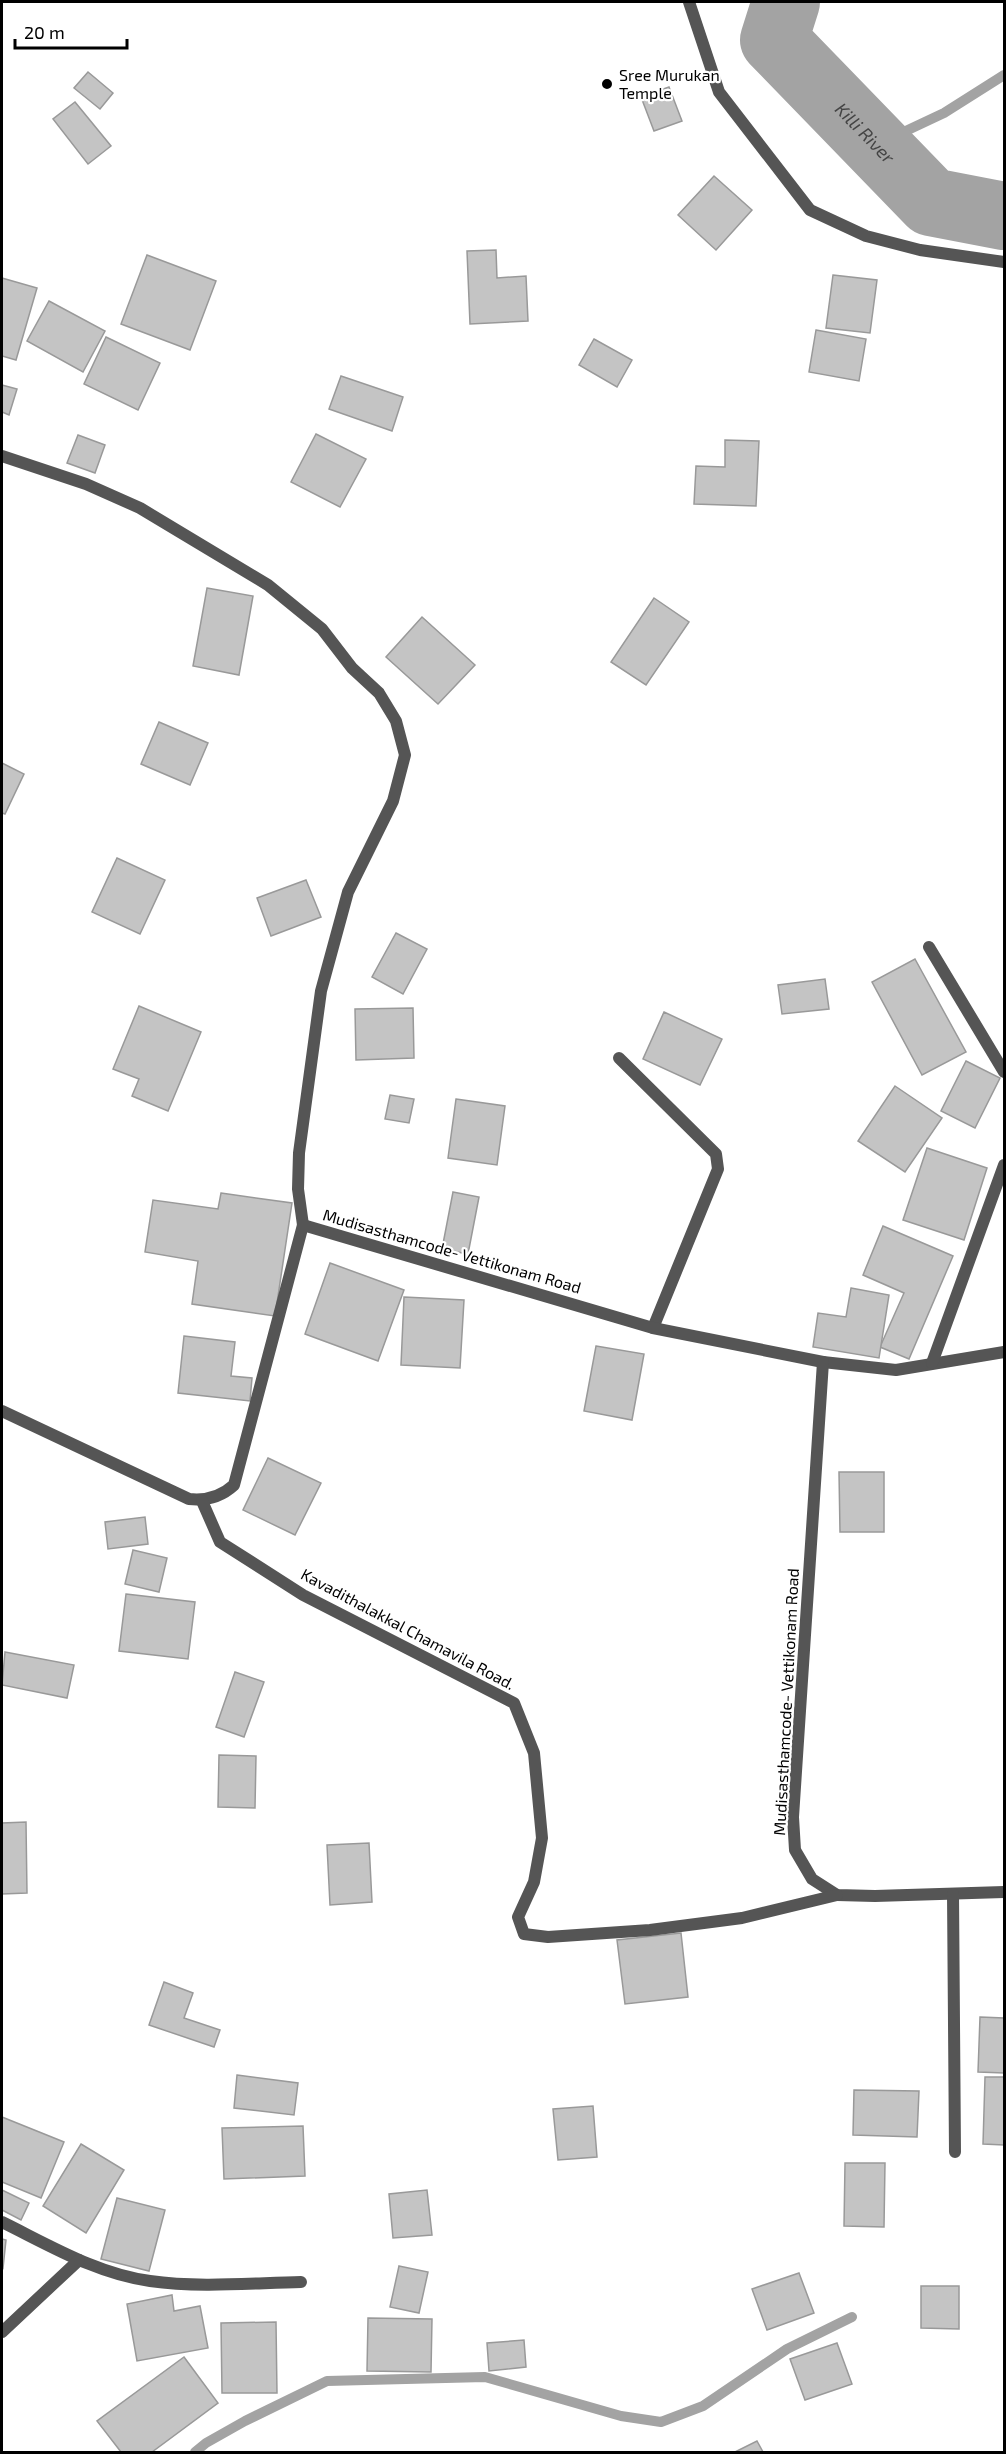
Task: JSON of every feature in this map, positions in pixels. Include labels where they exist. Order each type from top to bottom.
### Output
[{"type":"street","points":[[689,2],[719,92],[810,210],[866,236],[920,250],[1005,262]]},
{"type":"street","points":[[2,456],[86,484],[140,508],[268,585],[322,629],[352,668],[379,693],[396,721],[405,755],[393,801],[348,892],[321,991],[299,1153],[298,1189],[303,1225]]},
{"type":"street","points":[[929,947],[1005,1072]]},
{"type":"street","points":[[619,1058],[716,1154],[718,1169],[653,1328]]},
{"type":"street","points":[[932,1364],[1005,1165]]},
{"type":"street","name":"Mudisasthamcode- Vettikonam Road","points":[[202,1500],[225,1493],[234,1485],[303,1225],[653,1328],[823,1362],[896,1370],[1005,1352]]},
{"type":"street","name":"Mudisasthamcode- Vettikonam Road","points":[[823,1362],[793,1817],[795,1850],[812,1879],[837,1895]]},
{"type":"street","points":[[2,1411],[189,1499],[202,1500]]},
{"type":"street","name":"Kavadithalakkal Chamavila Road.","points":[[202,1500],[220,1542],[303,1595],[514,1703],[534,1753],[542,1838],[534,1882],[518,1917],[524,1934],[548,1937],[650,1930],[742,1918],[837,1895]]},
{"type":"street","points":[[837,1895],[1005,1892]]},
{"type":"street","points":[[953,1894],[955,2152]]},
{"type":"street","points":[[2,2222],[79,2260],[149,2281],[179,2284],[302,2282]]},
{"type":"street","points":[[2,2331],[79,2260]]},
{"type":"building","points":[[88,72],[113,93],[100,109],[74,88]]},
{"type":"building","points":[[669,87],[682,121],[654,131],[641,97]]},
{"type":"building","points":[[75,102],[111,146],[88,164],[53,119]]},
{"type":"building","points":[[714,176],[752,210],[716,250],[678,215]]},
{"type":"building","points":[[496,250],[497,278],[526,276],[528,321],[470,324],[467,251]]},
{"type":"building","points":[[147,255],[216,281],[190,350],[121,324]]},
{"type":"building","points":[[833,275],[877,280],[870,333],[826,328]]},
{"type":"building","points":[[2,278],[37,288],[16,360],[2,356]]},
{"type":"building","points":[[49,301],[105,331],[83,372],[27,341]]},
{"type":"building","points":[[816,330],[866,339],[859,381],[809,372]]},
{"type":"building","points":[[106,337],[160,363],[138,410],[84,384]]},
{"type":"building","points":[[594,339],[632,360],[617,387],[579,365]]},
{"type":"building","points":[[341,376],[403,397],[392,431],[329,409]]},
{"type":"building","points":[[2,385],[17,389],[9,415],[2,412]]},
{"type":"building","points":[[316,434],[366,459],[340,507],[291,482]]},
{"type":"building","points":[[78,435],[105,445],[95,473],[67,463]]},
{"type":"building","points":[[725,440],[759,441],[756,506],[694,504],[696,466],[725,467]]},
{"type":"building","points":[[207,588],[253,596],[239,675],[193,666]]},
{"type":"building","points":[[654,598],[689,622],[646,685],[611,662]]},
{"type":"building","points":[[422,617],[475,665],[438,704],[386,657]]},
{"type":"building","points":[[159,722],[208,743],[190,785],[141,764]]},
{"type":"building","points":[[2,763],[24,774],[5,814],[2,813]]},
{"type":"building","points":[[117,858],[165,880],[140,934],[92,912]]},
{"type":"building","points":[[306,880],[321,917],[271,936],[257,898]]},
{"type":"building","points":[[396,933],[427,949],[403,994],[372,977]]},
{"type":"building","points":[[915,959],[966,1052],[922,1075],[872,982]]},
{"type":"building","points":[[825,979],[829,1009],[782,1014],[778,985]]},
{"type":"building","points":[[139,1006],[201,1032],[168,1111],[132,1096],[139,1079],[113,1069]]},
{"type":"building","points":[[413,1008],[414,1058],[356,1060],[355,1009]]},
{"type":"building","points":[[664,1012],[722,1039],[700,1085],[643,1059]]},
{"type":"building","points":[[966,1061],[1000,1078],[975,1128],[941,1111]]},
{"type":"building","points":[[895,1086],[942,1118],[905,1172],[858,1141]]},
{"type":"building","points":[[390,1095],[414,1099],[409,1123],[385,1119]]},
{"type":"building","points":[[456,1099],[505,1106],[497,1165],[448,1158]]},
{"type":"building","points":[[927,1148],[987,1168],[964,1240],[903,1220]]},
{"type":"building","points":[[453,1192],[479,1197],[468,1254],[442,1249]]},
{"type":"building","points":[[221,1193],[292,1203],[275,1316],[192,1304],[198,1261],[145,1252],[153,1200],[218,1209]]},
{"type":"building","points":[[883,1226],[953,1256],[909,1359],[880,1347],[904,1293],[863,1275]]},
{"type":"building","points":[[330,1263],[404,1290],[378,1361],[305,1334]]},
{"type":"building","points":[[851,1288],[889,1295],[879,1358],[813,1347],[818,1313],[846,1317]]},
{"type":"building","points":[[404,1297],[464,1300],[460,1368],[401,1365]]},
{"type":"building","points":[[184,1336],[235,1342],[231,1376],[252,1378],[250,1401],[178,1393]]},
{"type":"building","points":[[596,1346],[644,1354],[632,1420],[584,1411]]},
{"type":"building","points":[[268,1458],[321,1483],[295,1535],[243,1510]]},
{"type":"building","points":[[839,1472],[884,1472],[884,1532],[840,1532]]},
{"type":"building","points":[[145,1517],[148,1544],[108,1549],[105,1522]]},
{"type":"building","points":[[133,1550],[167,1558],[159,1592],[125,1584]]},
{"type":"building","points":[[126,1594],[195,1602],[188,1659],[119,1651]]},
{"type":"building","points":[[5,1652],[74,1665],[67,1698],[2,1685]]},
{"type":"building","points":[[235,1672],[264,1682],[244,1737],[216,1727]]},
{"type":"building","points":[[219,1755],[256,1756],[255,1808],[218,1807]]},
{"type":"building","points":[[26,1822],[27,1893],[2,1894],[2,1823]]},
{"type":"building","points":[[369,1843],[372,1902],[330,1905],[327,1845]]},
{"type":"building","points":[[681,1933],[688,1997],[625,2004],[617,1940]]},
{"type":"building","points":[[164,1982],[193,1993],[184,2018],[220,2030],[214,2047],[149,2025]]},
{"type":"building","points":[[980,2017],[1004,2018],[1004,2073],[978,2072]]},
{"type":"building","points":[[237,2075],[298,2083],[294,2115],[234,2108]]},
{"type":"building","points":[[985,2077],[1004,2077],[1004,2145],[983,2144]]},
{"type":"building","points":[[854,2090],[919,2091],[917,2137],[853,2135]]},
{"type":"building","points":[[593,2106],[597,2157],[558,2160],[553,2109]]},
{"type":"building","points":[[2,2117],[64,2142],[41,2198],[2,2182]]},
{"type":"building","points":[[303,2126],[305,2176],[224,2179],[222,2128]]},
{"type":"building","points":[[81,2144],[124,2170],[86,2233],[43,2206]]},
{"type":"building","points":[[845,2163],[885,2163],[884,2227],[844,2226]]},
{"type":"building","points":[[2,2190],[29,2203],[21,2220],[2,2210]]},
{"type":"building","points":[[427,2190],[432,2235],[393,2238],[389,2194]]},
{"type":"building","points":[[117,2198],[165,2210],[149,2271],[101,2259]]},
{"type":"building","points":[[2,2239],[6,2240],[3,2268],[2,2267]]},
{"type":"building","points":[[399,2266],[428,2272],[419,2313],[390,2307]]},
{"type":"building","points":[[799,2273],[814,2313],[767,2330],[752,2289]]},
{"type":"building","points":[[921,2286],[959,2286],[959,2329],[921,2328]]},
{"type":"building","points":[[172,2295],[174,2311],[200,2306],[208,2348],[137,2361],[127,2304]]},
{"type":"building","points":[[368,2318],[432,2319],[431,2372],[367,2371]]},
{"type":"building","points":[[276,2322],[277,2393],[222,2393],[221,2323]]},
{"type":"building","points":[[524,2340],[526,2367],[489,2371],[487,2343]]},
{"type":"building","points":[[837,2343],[852,2384],[805,2400],[790,2359]]},
{"type":"building","points":[[184,2357],[218,2403],[152,2452],[121,2452],[97,2421]]},
{"type":"building","points":[[757,2441],[763,2452],[735,2452]]},
{"type":"waterway","name":"Killi River","points":[[786,2],[774,40],[931,202],[1004,216]]},
{"type":"waterway","points":[[876,145],[944,113],[1004,75]]},
{"type":"waterway","points":[[195,2452],[206,2443],[245,2421],[327,2381],[485,2377],[621,2416],[661,2422],[703,2406],[787,2349],[852,2317]]},
{"type":"place","name":"Sree Murukan Temple","points":[[607,84]]}]
